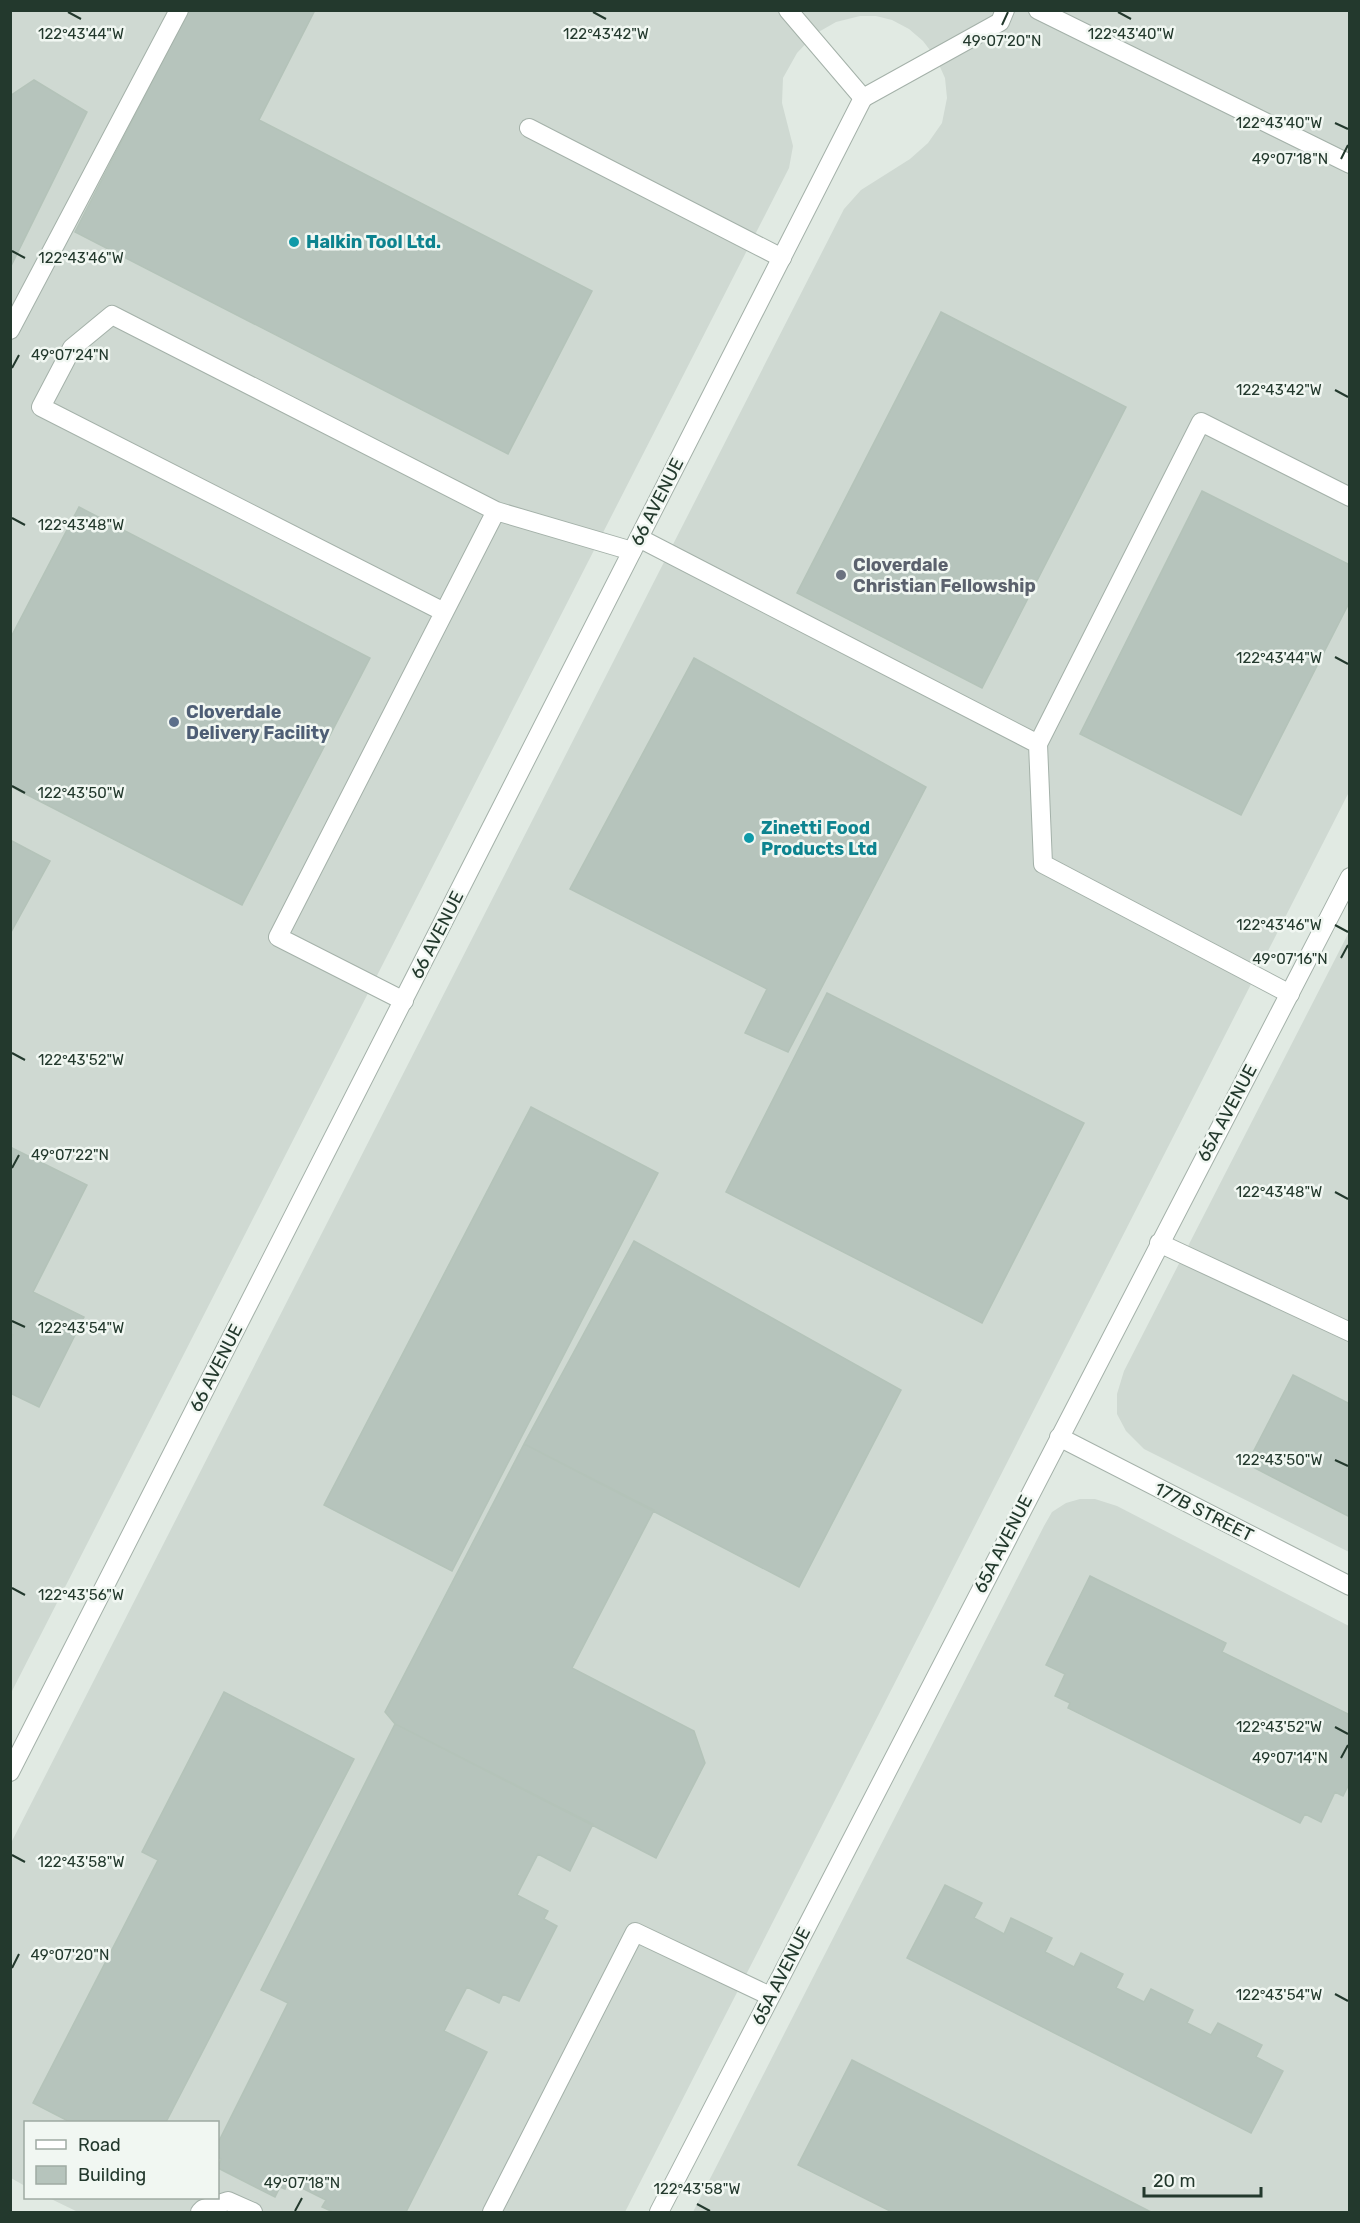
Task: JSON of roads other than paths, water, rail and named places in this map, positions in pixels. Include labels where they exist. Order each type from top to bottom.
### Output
[{"type":"street","points":[[10,330],[179,10]]},
{"type":"street","points":[[788,10],[863,98],[1000,22],[1005,10]]},
{"type":"street","points":[[1038,10],[1350,164]]},
{"type":"street","name":"66 AVENUE","points":[[10,1772],[863,98]]},
{"type":"street","points":[[529,128],[782,258]]},
{"type":"street","points":[[444,612],[41,407],[72,348],[112,315],[496,511],[635,545],[1038,744]]},
{"type":"street","points":[[1290,994],[1043,864],[1038,744],[1201,422],[1350,497]]},
{"type":"street","points":[[404,1001],[278,938],[496,511]]},
{"type":"street","name":"65A AVENUE","points":[[659,2212],[1350,877]]},
{"type":"street","points":[[1159,1243],[1350,1332]]},
{"type":"street","name":"177B STREET","points":[[1059,1437],[1350,1586]]},
{"type":"street","points":[[492,2212],[635,1932],[771,1996]]},
{"type":"street","points":[[200,2212],[202,2209],[228,2202],[253,2212]]},
{"type":"place","name":"Halkin Tool Ltd.","points":[[294,242]]},
{"type":"place","name":"Cloverdale Christian Fellowship","points":[[841,575]]},
{"type":"place","name":"Cloverdale Delivery Facility","points":[[174,722]]},
{"type":"place","name":"Zinetti Food Products Ltd","points":[[749,838]]}]
